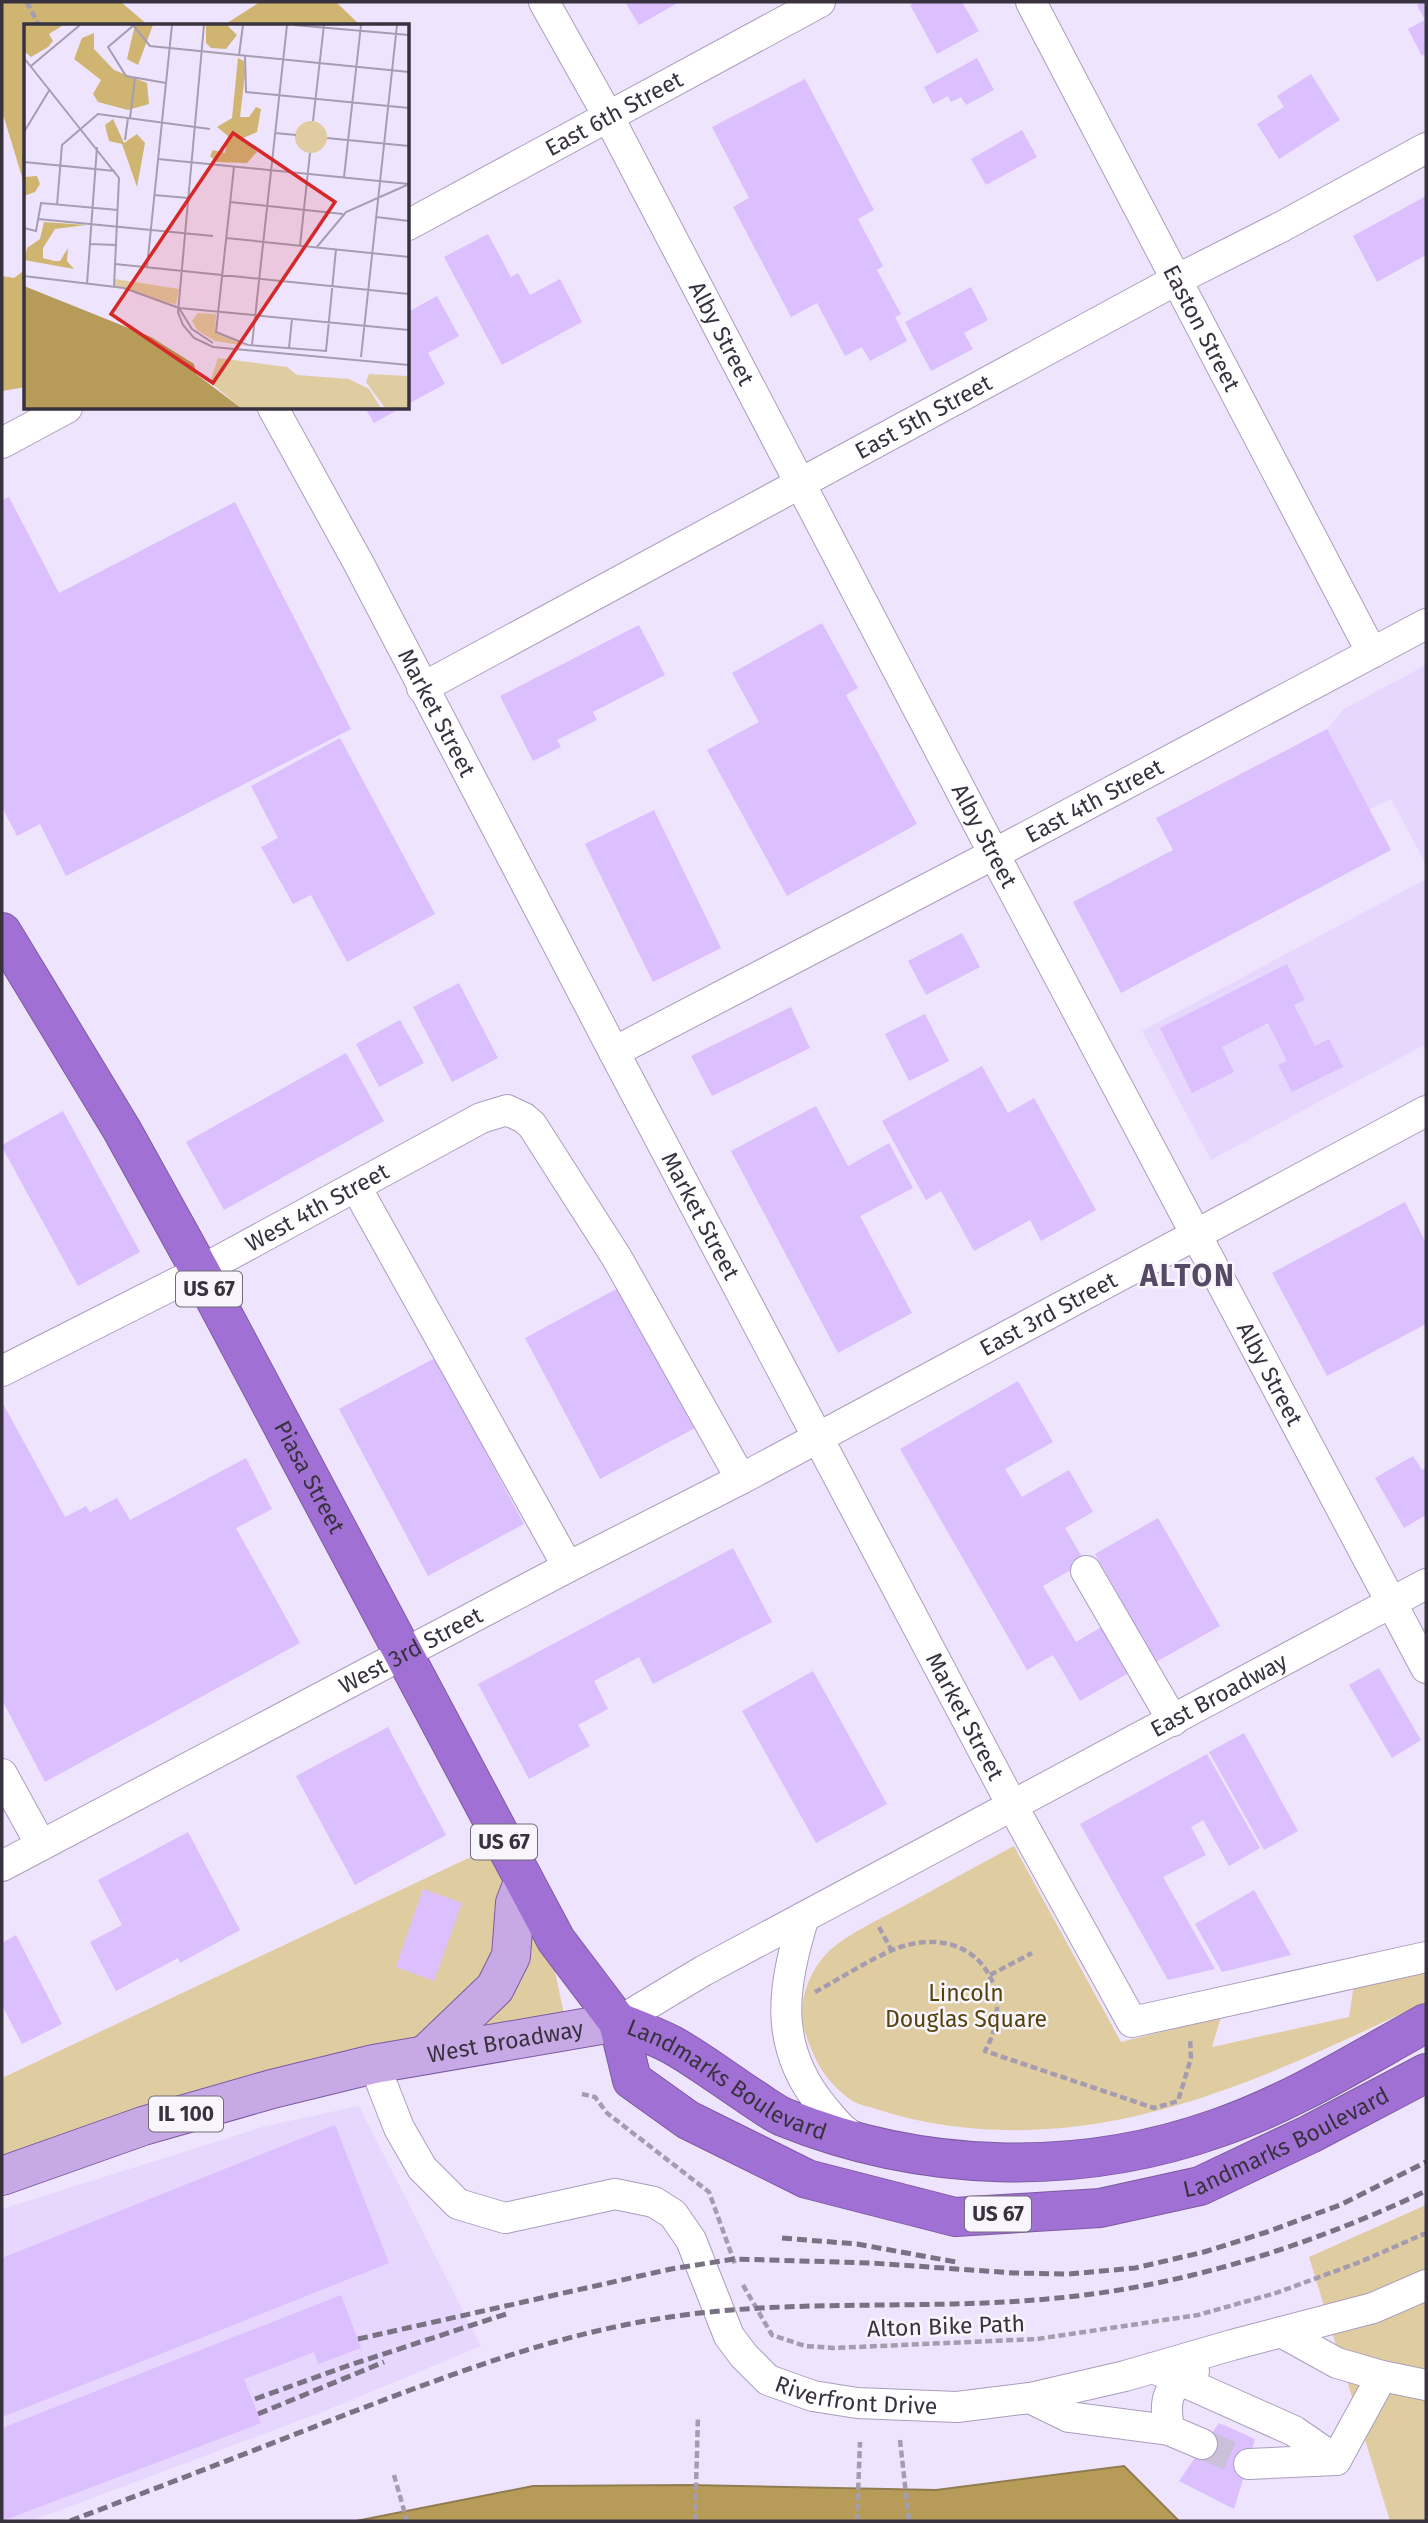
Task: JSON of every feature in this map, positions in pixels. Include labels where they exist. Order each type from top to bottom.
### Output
[{"type":"highway","name":"Piasa Street","points":[[2,932],[122,1130],[200,1270],[556,1940],[618,2022]]},
{"type":"highway","name":"Landmarks Boulevard","points":[[618,2022],[632,2080],[688,2120],[807,2179],[955,2217],[1100,2208],[1200,2186],[1310,2134],[1426,2073]]},
{"type":"highway","name":"Landmarks Boulevard","points":[[618,2022],[672,2045],[779,2116],[869,2145],[924,2156],[999,2163],[1055,2162],[1110,2156],[1219,2128],[1287,2099],[1426,2023]]},
{"type":"main road","points":[[425,2055],[495,1988],[511,1956],[515,1903],[524,1880]]},
{"type":"main road","name":"West Broadway","points":[[2,2176],[144,2126],[272,2089],[374,2064],[618,2022]]},
{"type":"street","name":"Alby Street","points":[[544,2],[608,117],[994,854],[1426,1668]]},
{"type":"street","name":"East 6th Street","points":[[410,224],[820,2]]},
{"type":"street","name":"Easton Street","points":[[1031,2],[1372,653]]},
{"type":"street","name":"East 5th Street","points":[[422,688],[1176,280],[1426,148]]},
{"type":"street","points":[[2,443],[63,410]]},
{"type":"street","name":"Market Street","points":[[274,410],[359,564],[1013,1807],[1132,2022],[1183,2011]]},
{"type":"street","name":"East 4th Street","points":[[614,1052],[1426,624]]},
{"type":"street","name":"West 4th Street","points":[[2,1371],[200,1270],[481,1118],[507,1110],[524,1118],[531,1125],[618,1258],[741,1479]]},
{"type":"street","name":"East 3rd Street","points":[[819,1437],[1426,1111]]},
{"type":"street","points":[[356,1187],[568,1567]]},
{"type":"street","name":"West 3rd Street","points":[[2,1866],[819,1437]]},
{"type":"street","points":[[1086,1571],[1173,1721]]},
{"type":"street","name":"East Broadway","points":[[1013,1807],[1426,1584]]},
{"type":"street","points":[[2,1774],[41,1845]]},
{"type":"street","name":"West Broadway","points":[[618,2022],[703,1971],[1013,1807]]},
{"type":"street","points":[[804,1917],[795,1945],[787,1991],[786,2025],[792,2056],[813,2094],[843,2132],[869,2145]]},
{"type":"street","points":[[1183,2011],[1426,1957]]},
{"type":"street","name":"Riverfront Drive","points":[[374,2064],[399,2128],[422,2168],[458,2204],[505,2218],[615,2194],[654,2202],[673,2214],[691,2240],[729,2336],[744,2356],[768,2380],[813,2396],[857,2403],[957,2407],[1030,2398],[1153,2368],[1373,2308],[1426,2285]]},
{"type":"street","points":[[1281,2332],[1337,2362],[1382,2376],[1426,2385]]},
{"type":"street","points":[[1169,2430],[1165,2404],[1170,2391],[1180,2380],[1232,2345]]},
{"type":"street","points":[[1153,2368],[1294,2431],[1336,2460]]},
{"type":"street","points":[[1336,2460],[1382,2376]]},
{"type":"street","points":[[1030,2398],[1069,2417],[1169,2430],[1202,2444]]},
{"type":"street","points":[[1249,2464],[1336,2460]]},
{"type":"path","points":[[27,2],[38,24]]},
{"type":"path","points":[[879,1927],[892,1951]]},
{"type":"path","points":[[811,1994],[908,1944],[946,1943],[977,1959],[990,1975],[996,1989],[997,2023],[985,2051],[1154,2108],[1178,2101],[1191,2058],[1190,2032],[1183,2011]]},
{"type":"path","points":[[990,1975],[1032,1953]]},
{"type":"path","points":[[582,2094],[595,2097],[607,2113],[709,2192],[738,2271]]},
{"type":"path","name":"Alton Bike Path","points":[[742,2283],[772,2334],[805,2346],[834,2348],[1037,2339],[1198,2315],[1263,2297],[1360,2262],[1426,2233]]},
{"type":"path","points":[[695,2521],[698,2416]]},
{"type":"path","points":[[900,2440],[908,2521]]},
{"type":"path","points":[[857,2521],[860,2442]]},
{"type":"path","points":[[394,2475],[407,2521]]},
{"type":"shaded area","points":[[2,2],[121,2],[147,24],[24,24],[24,183],[2,111]]},
{"type":"shaded area","points":[[260,2],[336,2],[358,23],[358,24],[226,24]]},
{"type":"shaded area","points":[[24,270],[24,387],[2,391],[2,276],[14,278]]},
{"type":"shaded area","points":[[1426,665],[1426,864],[1391,799],[1369,810],[1327,729],[1344,709]]},
{"type":"shaded area","points":[[1426,879],[1426,1044],[1211,1160],[1142,1031]]},
{"type":"shaded area","points":[[359,2106],[481,2346],[325,2411],[31,2521],[2,2521],[2,2209],[266,2126]]},
{"type":"shaded area","points":[[1124,2466],[1179,2521],[356,2521],[533,2486],[689,2485],[936,2490]]},
{"type":"green space","points":[[496,1845],[551,1952],[565,2019],[2,2164],[2,2078]]},
{"type":"green space","name":"Lincoln Douglas Square","points":[[1014,1846],[1121,2042],[1221,2017],[1212,2047],[1349,2017],[1354,1984],[1426,1969],[1426,2002],[1243,2083],[1195,2100],[1098,2123],[1027,2130],[961,2127],[897,2115],[851,2100],[834,2086],[822,2070],[805,2032],[803,1999],[816,1967],[830,1950],[856,1932]]},
{"type":"green space","points":[[1426,2205],[1426,2521],[1390,2521],[1309,2257]]},
{"type":"building","points":[[625,2],[679,2],[639,25]]},
{"type":"building","points":[[916,2],[962,2],[979,31],[937,54],[910,5]]},
{"type":"building","points":[[1426,2],[1426,53],[1422,56],[1408,29],[1425,20],[1417,5]]},
{"type":"building","points":[[977,58],[994,90],[966,105],[961,97],[951,102],[948,96],[933,104],[924,87]]},
{"type":"building","points":[[1311,74],[1340,120],[1279,159],[1257,124],[1284,107],[1277,96]]},
{"type":"building","points":[[805,79],[874,210],[858,219],[883,266],[877,270],[901,314],[895,317],[907,341],[870,361],[862,347],[845,356],[817,303],[791,317],[733,207],[749,198],[712,127]]},
{"type":"building","points":[[1022,130],[1037,157],[986,185],[971,159]]},
{"type":"building","points":[[1426,196],[1426,255],[1377,282],[1353,236]]},
{"type":"building","points":[[488,234],[511,277],[518,273],[530,295],[560,279],[582,322],[502,365],[444,257]]},
{"type":"building","points":[[971,287],[988,320],[964,333],[973,349],[931,371],[905,322]]},
{"type":"building","points":[[437,296],[459,336],[428,353],[445,384],[410,403],[410,311]]},
{"type":"building","points":[[366,410],[397,410],[374,423]]},
{"type":"building","points":[[9,497],[59,593],[235,502],[351,729],[66,876],[40,824],[17,836],[2,807],[2,500]]},
{"type":"building","points":[[822,623],[858,688],[846,695],[917,824],[787,896],[707,750],[759,722],[732,673]]},
{"type":"building","points":[[639,625],[665,675],[593,712],[597,720],[557,740],[561,747],[533,761],[500,696]]},
{"type":"building","points":[[1327,729],[1391,850],[1121,993],[1073,902],[1173,850],[1156,818]]},
{"type":"building","points":[[340,738],[435,914],[347,962],[311,895],[293,904],[261,847],[278,838],[251,786]]},
{"type":"building","points":[[654,810],[721,948],[653,982],[585,844]]},
{"type":"building","points":[[962,933],[980,967],[926,995],[908,961]]},
{"type":"building","points":[[1287,964],[1305,1000],[1294,1005],[1315,1046],[1329,1039],[1343,1067],[1292,1092],[1278,1065],[1287,1061],[1268,1023],[1222,1047],[1234,1072],[1192,1093],[1160,1028]]},
{"type":"building","points":[[459,983],[498,1058],[452,1082],[413,1007]]},
{"type":"building","points":[[791,1007],[810,1048],[712,1096],[691,1056]]},
{"type":"building","points":[[925,1014],[949,1061],[909,1081],[885,1034]]},
{"type":"building","points":[[400,1020],[424,1063],[379,1087],[356,1044]]},
{"type":"building","points":[[346,1053],[384,1121],[224,1210],[186,1142]]},
{"type":"building","points":[[982,1066],[1008,1113],[1034,1098],[1096,1210],[1041,1241],[1030,1220],[974,1251],[941,1191],[926,1200],[882,1121]]},
{"type":"building","points":[[816,1106],[848,1166],[889,1143],[913,1188],[860,1216],[912,1313],[838,1353],[731,1151]]},
{"type":"building","points":[[63,1111],[140,1252],[78,1286],[2,1147]]},
{"type":"building","points":[[1405,1202],[1426,1243],[1426,1324],[1327,1376],[1272,1273]]},
{"type":"building","points":[[620,1287],[695,1428],[600,1479],[525,1338]]},
{"type":"building","points":[[435,1358],[524,1524],[428,1576],[339,1409]]},
{"type":"building","points":[[1018,1381],[1053,1442],[1005,1469],[1022,1497],[1069,1470],[1093,1512],[1065,1528],[1085,1562],[1043,1586],[1076,1642],[1110,1622],[1137,1668],[1080,1701],[1053,1655],[1027,1670],[900,1449]]},
{"type":"building","points":[[2,1402],[65,1517],[86,1506],[90,1512],[117,1498],[130,1520],[246,1458],[272,1509],[236,1528],[300,1643],[45,1782],[2,1700]]},
{"type":"building","points":[[1413,1456],[1422,1470],[1426,1468],[1426,1515],[1404,1528],[1375,1478]]},
{"type":"building","points":[[1158,1518],[1220,1626],[1147,1667],[1113,1609],[1123,1603],[1095,1554]]},
{"type":"building","points":[[733,1548],[772,1622],[653,1684],[639,1657],[594,1681],[608,1709],[578,1725],[590,1746],[529,1779],[478,1684]]},
{"type":"building","points":[[1379,1668],[1421,1740],[1392,1758],[1349,1685]]},
{"type":"building","points":[[813,1671],[887,1804],[816,1843],[742,1711]]},
{"type":"building","points":[[388,1727],[446,1835],[355,1885],[296,1776]]},
{"type":"building","points":[[1244,1733],[1298,1831],[1264,1850],[1209,1752]]},
{"type":"building","points":[[1207,1754],[1260,1848],[1229,1866],[1203,1820],[1191,1827],[1206,1855],[1163,1877],[1215,1969],[1168,1980],[1080,1824]]},
{"type":"building","points":[[188,1832],[240,1930],[180,1963],[178,1958],[116,1991],[90,1942],[122,1925],[98,1880]]},
{"type":"building","points":[[423,1889],[462,1903],[434,1981],[396,1967]]},
{"type":"building","points":[[1254,1890],[1291,1955],[1222,1972],[1195,1924]]},
{"type":"building","points":[[16,1935],[62,2024],[22,2044],[2,2005],[2,1943]]},
{"type":"building","points":[[335,2125],[389,2263],[2,2417],[2,2258]]},
{"type":"building","points":[[341,2295],[361,2348],[318,2364],[314,2352],[244,2379],[261,2423],[2,2521],[2,2428]]},
{"type":"building","points":[[1219,2423],[1255,2439],[1234,2509],[1179,2481]]},
{"type":"tunnel","points":[[1202,2444],[1249,2464]]},
{"type":"railway","points":[[358,2339],[671,2269],[734,2259],[872,2263],[1014,2273],[1069,2274],[1135,2268],[1204,2252],[1267,2232],[1340,2205],[1426,2162]]},
{"type":"railway","points":[[70,2521],[422,2386],[573,2337],[651,2320],[700,2313],[799,2306],[948,2304],[1047,2299],[1145,2285],[1194,2275],[1289,2247],[1426,2191]]},
{"type":"railway","points":[[782,2238],[857,2244],[956,2262]]},
{"type":"railway","points":[[255,2399],[506,2314]]},
{"type":"railway","points":[[258,2414],[384,2362]]},
{"type":"district","name":"ALTON","points":[[1188,1276]]}]
